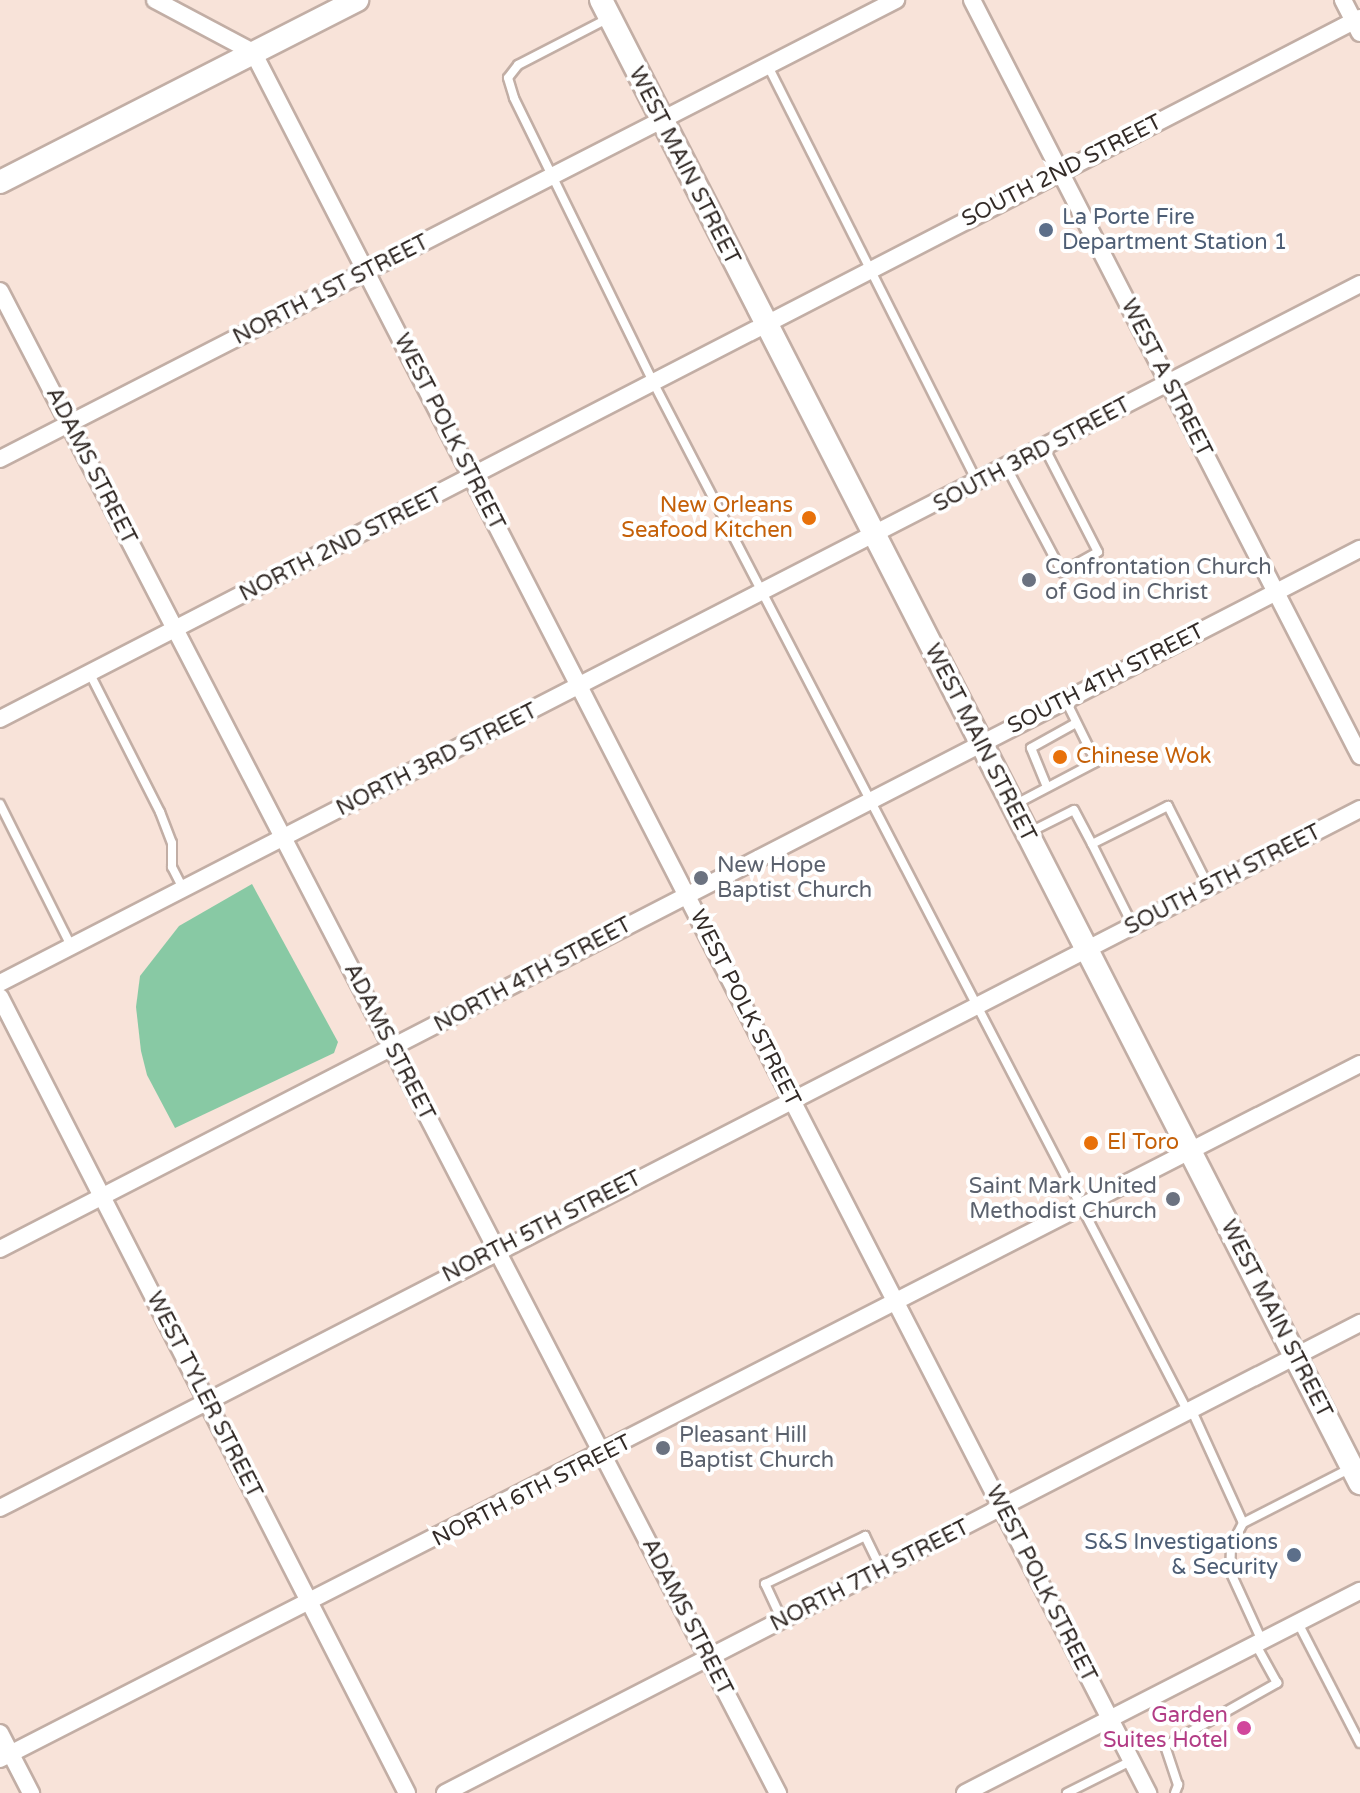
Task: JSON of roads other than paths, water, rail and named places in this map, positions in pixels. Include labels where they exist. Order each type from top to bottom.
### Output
[{"type":"main road","points":[[0,182],[357,0]]},
{"type":"main road","name":"WEST MAIN STREET","points":[[602,5],[1356,1475]]},
{"type":"street","name":"NORTH 1ST STREET","points":[[0,459],[896,0]]},
{"type":"street","name":"WEST A STREET","points":[[972,0],[1360,756]]},
{"type":"street","points":[[1343,0],[1358,24]]},
{"type":"street","points":[[165,3],[253,52]]},
{"type":"street","name":"SOUTH 2ND STREET","points":[[764,323],[1358,24]]},
{"type":"street","name":"WEST POLK STREET","points":[[253,52],[1148,1793]]},
{"type":"street","name":"SOUTH 3RD STREET","points":[[874,538],[1360,284]]},
{"type":"street","name":"ADAMS STREET","points":[[0,291],[778,1793]]},
{"type":"street","name":"NORTH 2ND STREET","points":[[0,719],[764,323]]},
{"type":"street","name":"NORTH 3RD STREET","points":[[0,983],[874,538]]},
{"type":"street","name":"SOUTH 4TH STREET","points":[[981,744],[1360,549]]},
{"type":"street","name":"NORTH 4TH STREET","points":[[0,1249],[393,1049],[686,893],[981,744]]},
{"type":"street","name":"SOUTH 5TH STREET","points":[[1086,950],[1360,809]]},
{"type":"street","name":"NORTH 5TH STREET","points":[[0,1508],[206,1399],[1086,950]]},
{"type":"street","name":"WEST TYLER STREET","points":[[0,997],[407,1793]]},
{"type":"street","name":"NORTH 6TH STREET","points":[[5,1756],[603,1455],[1360,1064]]},
{"type":"street","name":"NORTH 7TH STREET","points":[[445,1793],[1360,1323]]},
{"type":"street","points":[[965,1793],[985,1788],[1110,1718],[1360,1591]]},
{"type":"street","points":[[0,1733],[5,1756],[31,1793]]},
{"type":"lane","points":[[602,5],[518,65],[508,78],[653,382],[873,799],[975,1007],[1190,1412],[1243,1523]]},
{"type":"lane","points":[[768,66],[979,484]]},
{"type":"lane","points":[[1007,468],[1062,572],[1098,552],[1045,449]]},
{"type":"lane","points":[[90,674],[160,812],[172,843],[172,867],[183,890]]},
{"type":"lane","points":[[1012,806],[1096,762],[1066,700]]},
{"type":"lane","points":[[1047,787],[1031,748],[1076,723]]},
{"type":"lane","points":[[0,804],[72,947]]},
{"type":"lane","points":[[1092,844],[1168,806],[1209,887]]},
{"type":"lane","points":[[1027,834],[1074,810],[1133,926]]},
{"type":"lane","points":[[1175,1793],[1178,1785],[1165,1746],[1277,1683],[1230,1571],[1231,1547],[1243,1523],[1356,1475]]},
{"type":"lane","points":[[782,1621],[765,1584],[865,1536],[882,1570]]},
{"type":"lane","points":[[1298,1623],[1360,1743]]},
{"type":"lane","points":[[1067,1793],[1132,1760]]},
{"type":"place","name":"La Porte Fire Department Station 1","points":[[1046,230]]},
{"type":"place","name":"New Orleans Seafood Kitchen","points":[[809,518]]},
{"type":"place","name":"Confrontation Church of God in Christ","points":[[1029,580]]},
{"type":"place","name":"Chinese Wok","points":[[1060,757]]},
{"type":"place","name":"New Hope Baptist Church","points":[[701,878]]},
{"type":"place","name":"El Toro","points":[[1091,1143]]},
{"type":"place","name":"Saint Mark United Methodist Church","points":[[1173,1199]]},
{"type":"place","name":"Pleasant Hill Baptist Church","points":[[663,1448]]},
{"type":"place","name":"S&S Investigations & Security","points":[[1294,1555]]},
{"type":"place","name":"Garden Suites Hotel","points":[[1244,1728]]}]
